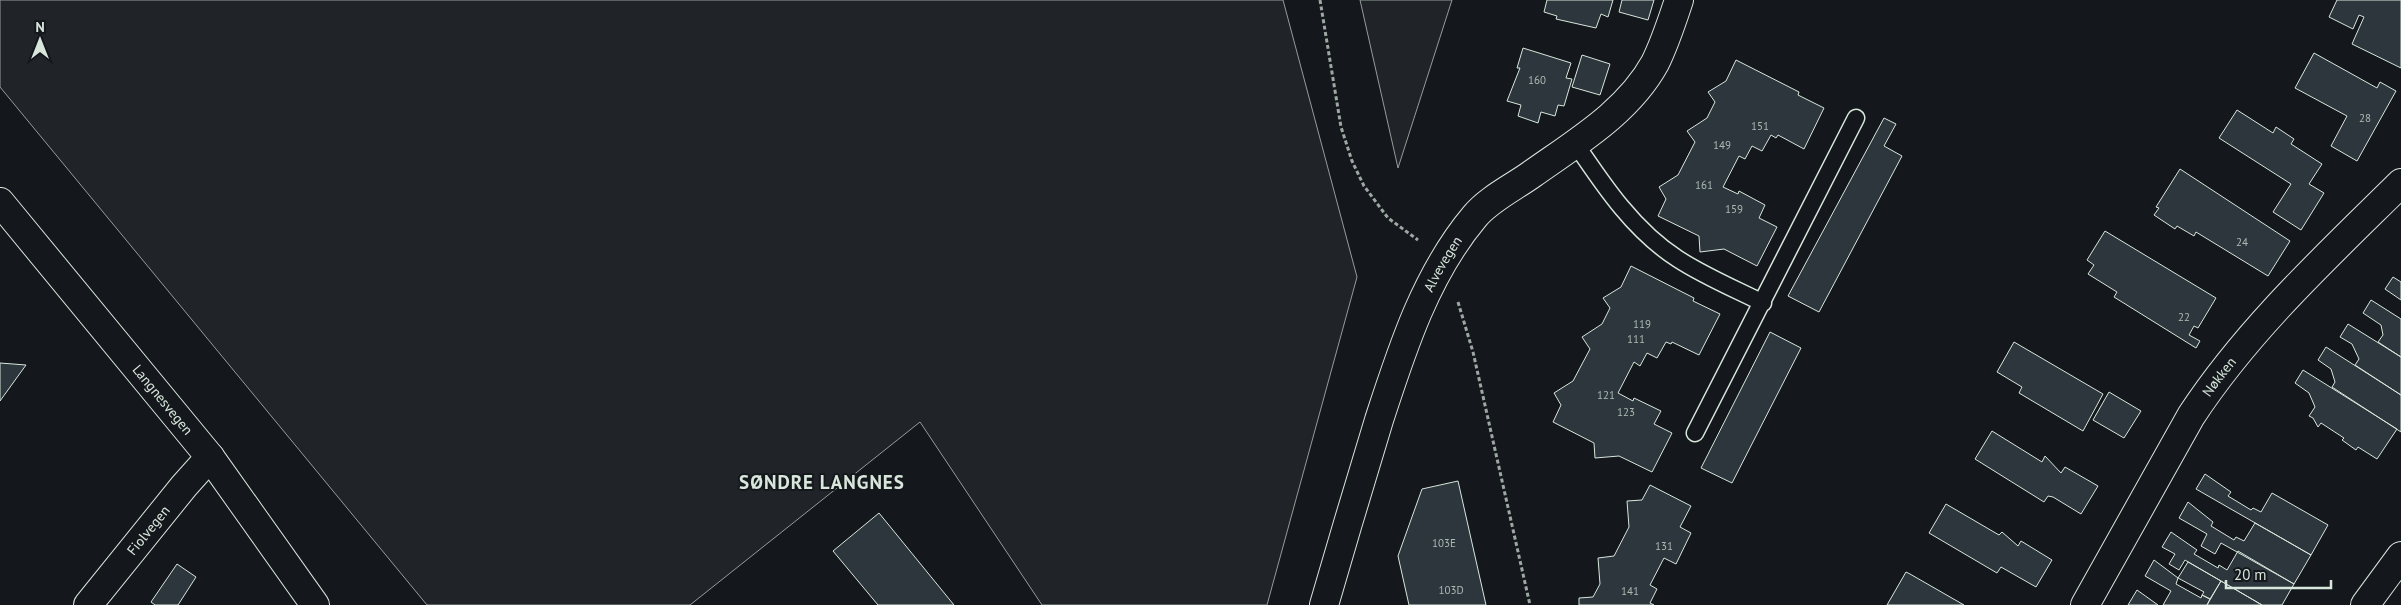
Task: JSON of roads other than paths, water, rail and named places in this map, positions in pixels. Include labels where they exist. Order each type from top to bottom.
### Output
[{"type":"street","name":"Alvevegen","points":[[1324,605],[1343,536],[1393,378],[1409,333],[1449,250],[1476,215],[1612,115],[1643,82],[1666,39],[1679,0]]},
{"type":"street","name":"Nøkken","points":[[2085,605],[2191,416],[2208,390],[2247,342],[2401,183]]},
{"type":"street","name":"Langnesvegen","points":[[3,211],[210,457],[315,605]]},
{"type":"street","name":"Fiolvegen","points":[[88,605],[184,486],[210,457]]},
{"type":"street","points":[[2365,605],[2401,556]]},
{"type":"lane","points":[[1695,433],[1856,118]]},
{"type":"lane","points":[[1575,143],[1607,189],[1641,230],[1678,259],[1763,303]]},
{"type":"district","name":"SØNDRE LANGNES","points":[[822,482]]}]
